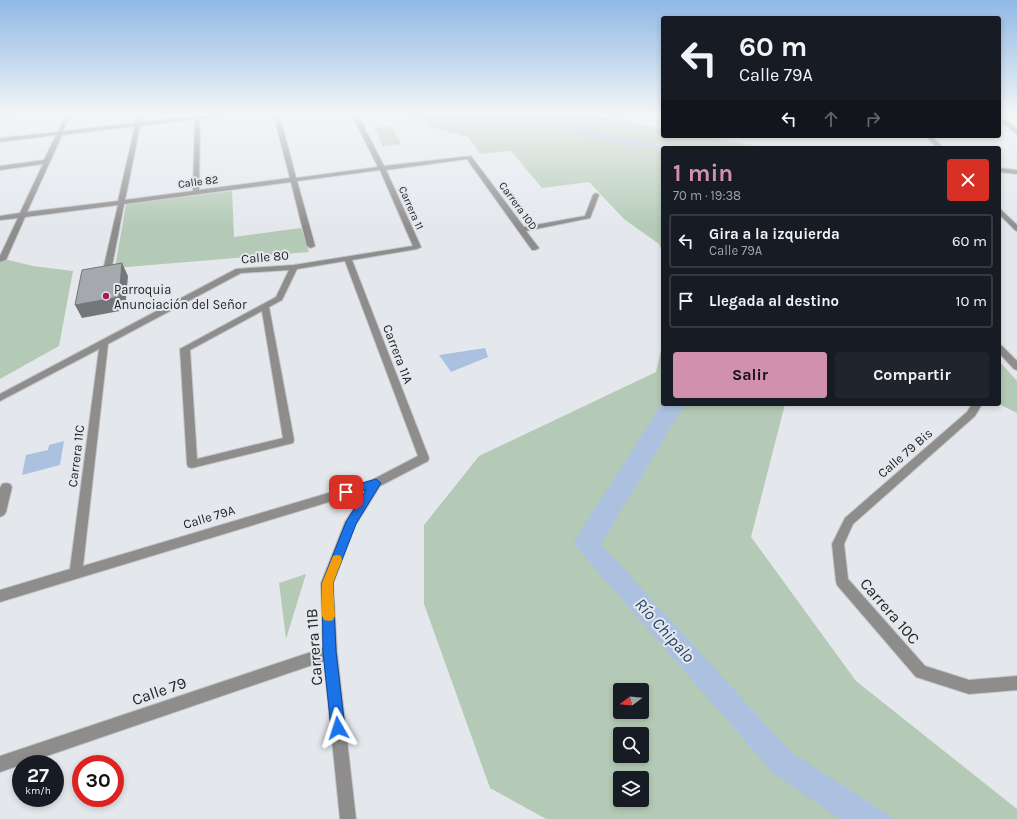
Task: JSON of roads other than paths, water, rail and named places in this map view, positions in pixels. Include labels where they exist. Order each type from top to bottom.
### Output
[{"type":"street","points":[[1,260],[51,151]]},
{"type":"street","points":[[108,266],[132,151]]},
{"type":"street","points":[[196,192],[197,151]]},
{"type":"street","points":[[286,151],[311,246]]},
{"type":"street","name":"Carrera 11","points":[[373,151],[417,247]]},
{"type":"street","name":"Calle 82","points":[[0,218],[469,156]]},
{"type":"street","name":"Carrera 10D","points":[[469,156],[535,248]]},
{"type":"street","points":[[0,168],[46,162]]},
{"type":"street","points":[[1001,170],[1017,172]]},
{"type":"street","points":[[522,230],[588,217],[596,195]]},
{"type":"street","points":[[1001,212],[1017,229]]},
{"type":"street","name":"Calle 80","points":[[0,398],[239,271],[294,267],[348,260],[417,247]]},
{"type":"street","name":"Carrera 11A","points":[[348,260],[424,458]]},
{"type":"street","points":[[265,305],[289,440],[192,464],[185,349],[265,305],[279,298],[294,267]]},
{"type":"street","name":"Carrera 11C","points":[[76,573],[104,342]]},
{"type":"street","points":[[1001,350],[1017,367]]},
{"type":"street","name":"Calle 79 Bis","points":[[849,521],[971,414],[976,406]]},
{"type":"street","name":"Calle 79A","points":[[0,596],[376,483],[424,458]]},
{"type":"street","name":"Carrera 11B","points":[[348,819],[330,652],[328,583],[351,522],[376,483]]},
{"type":"street","points":[[0,512],[6,487]]},
{"type":"street","name":"Carrera 10C","points":[[849,521],[838,544],[842,581],[920,672],[969,687],[1017,683]]},
{"type":"street","name":"Calle 79","points":[[0,764],[330,652]]},
{"type":"water","points":[[485,348],[488,357],[451,372],[439,355]]},
{"type":"water","name":"Río Chipalo","points":[[661,405],[684,406],[601,544],[790,751],[894,819],[840,819],[773,773],[573,543]]},
{"type":"water","points":[[64,441],[60,465],[22,475],[26,455],[48,450],[49,445]]},
{"type":"place","name":"Parroquia Anunciación del Señor","points":[[106,296]]}]
